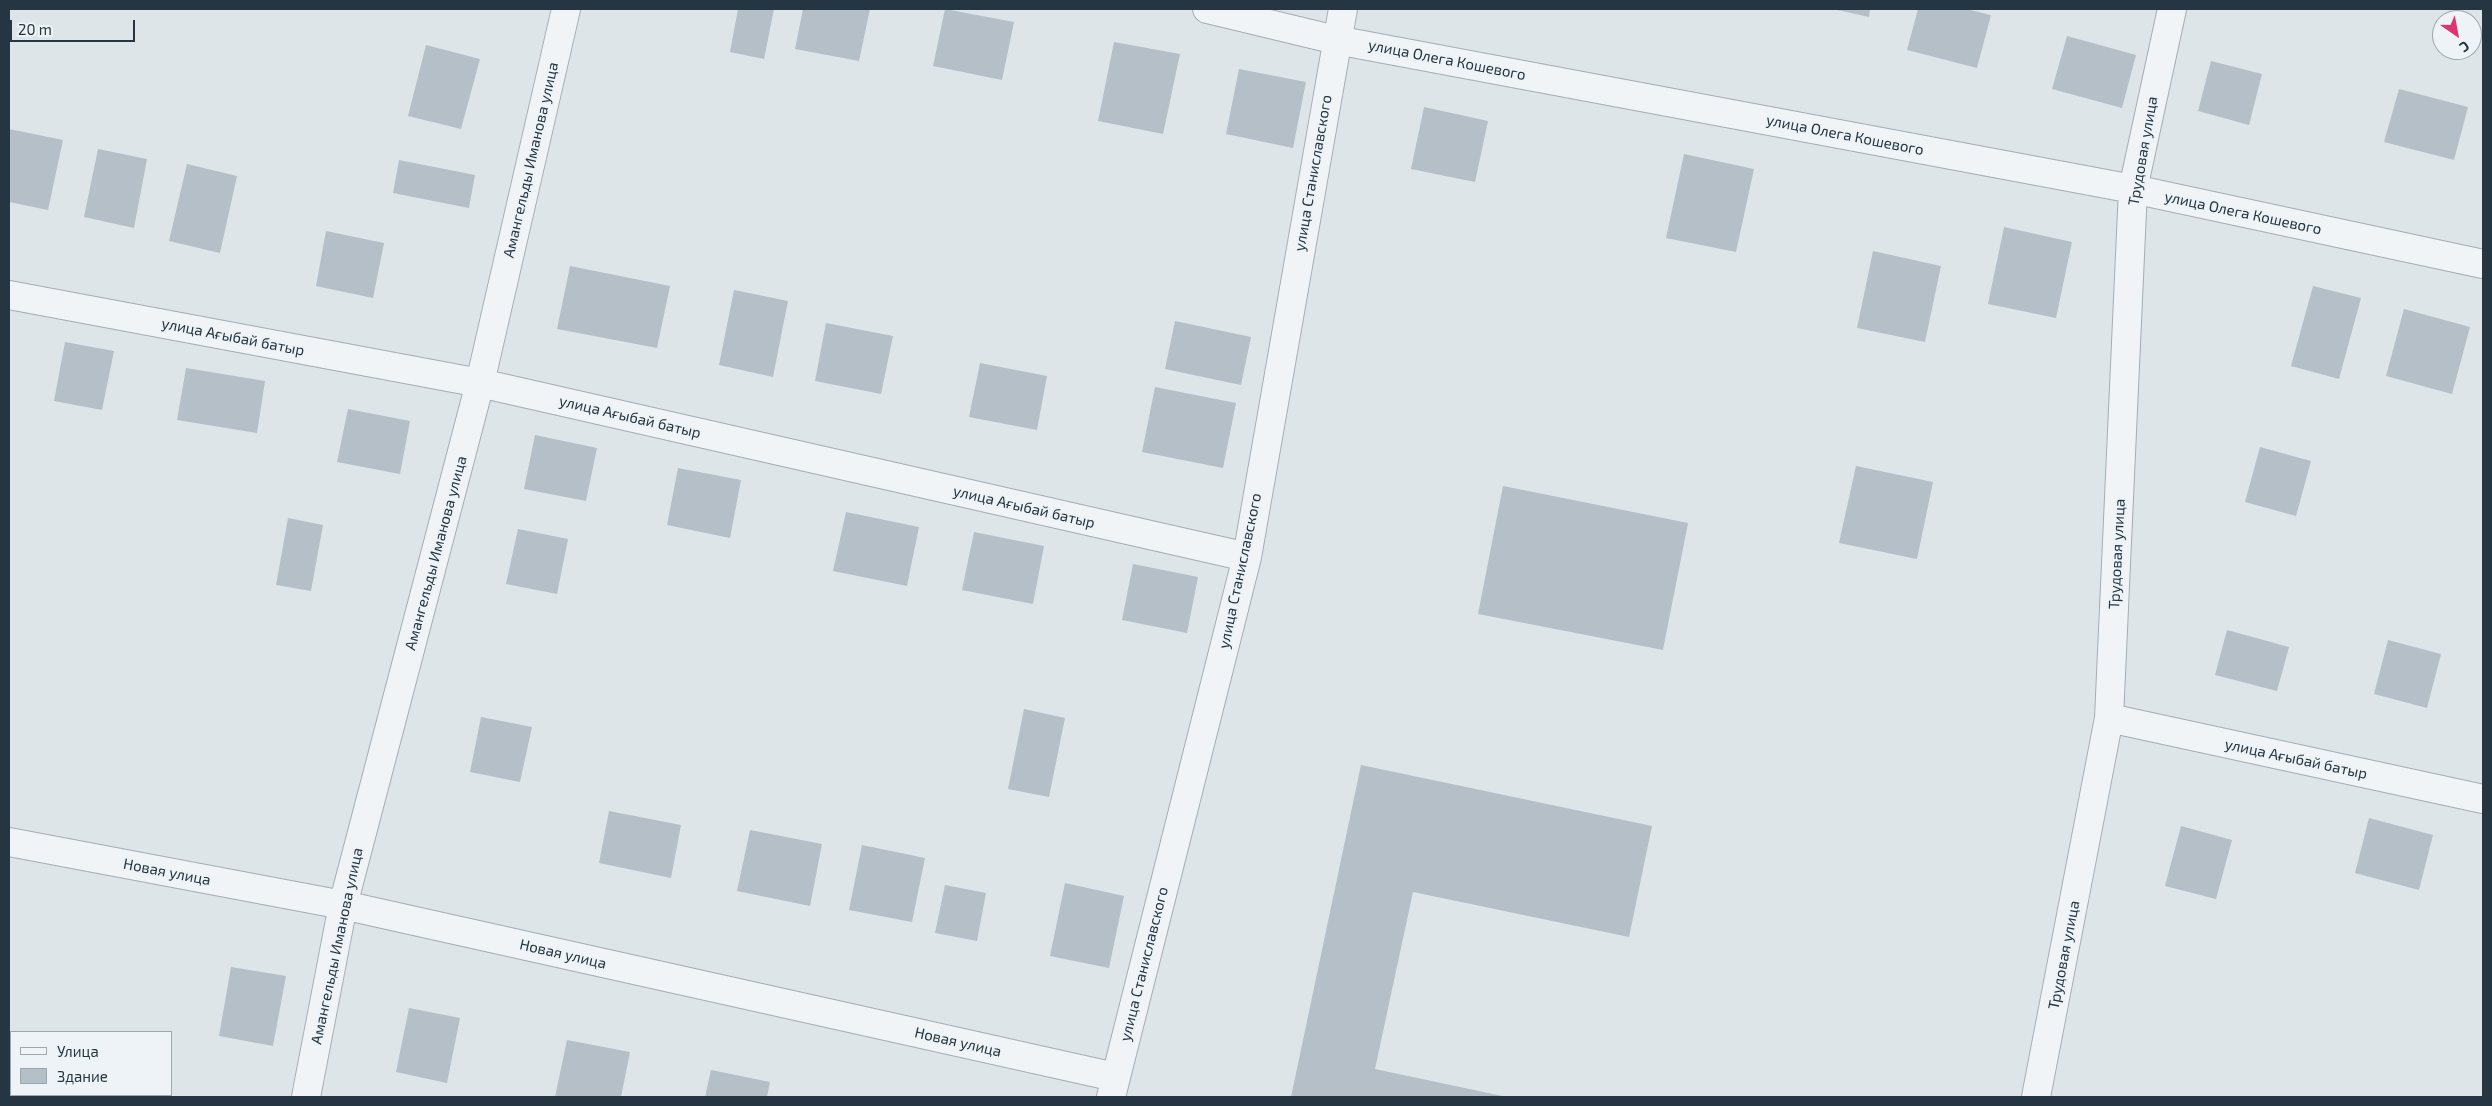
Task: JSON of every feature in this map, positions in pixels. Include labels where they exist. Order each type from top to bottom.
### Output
[{"type":"street","name":"Амангельды Иманова улица","points":[[306,1097],[343,906],[480,383],[566,9]]},
{"type":"street","name":"улица Олега Кошевого","points":[[1207,9],[1336,40],[2133,189],[2483,264]]},
{"type":"street","name":"улица Станиславского","points":[[1113,1087],[1247,557],[1336,40],[1343,9]]},
{"type":"street","name":"Трудовая улица","points":[[2036,1097],[2109,718],[2133,189],[2172,9]]},
{"type":"street","name":"улица Ағыбай батыр","points":[[9,295],[480,383],[1247,557]]},
{"type":"street","name":"улица Ағыбай батыр","points":[[2109,718],[2483,799]]},
{"type":"street","name":"Новая улица","points":[[9,842],[343,906],[1113,1087]]},
{"type":"building","points":[[738,9],[774,9],[764,59],[730,52]]},
{"type":"building","points":[[803,9],[870,9],[859,61],[795,49]]},
{"type":"building","points":[[945,9],[1014,22],[1002,80],[933,66]]},
{"type":"building","points":[[1833,9],[1870,9],[1869,17]]},
{"type":"building","points":[[1918,9],[1966,9],[1991,15],[1977,68],[1907,50]]},
{"type":"building","points":[[2067,36],[2136,55],[2122,108],[2052,89]]},
{"type":"building","points":[[1114,42],[1180,54],[1163,134],[1098,121]]},
{"type":"building","points":[[426,45],[480,59],[461,129],[408,116]]},
{"type":"building","points":[[2211,61],[2262,74],[2249,125],[2198,111]]},
{"type":"building","points":[[1239,69],[1306,82],[1293,148],[1226,134]]},
{"type":"building","points":[[2399,89],[2468,107],[2454,160],[2384,142]]},
{"type":"building","points":[[1424,107],[1488,121],[1475,182],[1411,169]]},
{"type":"building","points":[[9,129],[63,140],[48,210],[9,202]]},
{"type":"building","points":[[98,149],[147,159],[134,228],[84,217]]},
{"type":"building","points":[[1684,154],[1754,169],[1736,252],[1666,238]]},
{"type":"building","points":[[399,160],[475,175],[469,208],[393,193]]},
{"type":"building","points":[[187,164],[237,176],[220,253],[169,241]]},
{"type":"building","points":[[2004,227],[2072,242],[2056,318],[1988,304]]},
{"type":"building","points":[[326,231],[384,243],[373,298],[316,286]]},
{"type":"building","points":[[1873,251],[1941,266],[1925,342],[1857,328]]},
{"type":"building","points":[[570,266],[670,286],[657,348],[557,329]]},
{"type":"building","points":[[2313,286],[2361,298],[2339,379],[2291,366]]},
{"type":"building","points":[[734,290],[788,301],[773,377],[719,365]]},
{"type":"building","points":[[2404,309],[2470,327],[2452,394],[2386,376]]},
{"type":"building","points":[[1175,321],[1251,337],[1241,385],[1165,369]]},
{"type":"building","points":[[826,323],[893,336],[881,394],[815,381]]},
{"type":"building","points":[[65,342],[114,351],[102,410],[54,401]]},
{"type":"building","points":[[980,363],[1047,376],[1037,430],[969,417]]},
{"type":"building","points":[[186,368],[265,381],[257,433],[177,420]]},
{"type":"building","points":[[1155,387],[1236,403],[1223,468],[1142,452]]},
{"type":"building","points":[[348,409],[410,421],[400,474],[337,462]]},
{"type":"building","points":[[535,435],[597,448],[586,501],[524,489]]},
{"type":"building","points":[[2260,447],[2311,461],[2296,516],[2245,502]]},
{"type":"building","points":[[1856,466],[1933,482],[1917,559],[1839,543]]},
{"type":"building","points":[[678,468],[741,480],[730,538],[667,525]]},
{"type":"building","points":[[1503,486],[1688,523],[1663,650],[1478,614]]},
{"type":"building","points":[[846,512],[919,527],[907,586],[833,571]]},
{"type":"building","points":[[288,518],[323,525],[311,591],[276,585]]},
{"type":"building","points":[[518,529],[568,539],[557,594],[506,584]]},
{"type":"building","points":[[974,532],[1044,546],[1033,604],[962,590]]},
{"type":"building","points":[[1133,564],[1198,577],[1187,633],[1122,620]]},
{"type":"building","points":[[2227,630],[2289,647],[2277,691],[2215,675]]},
{"type":"building","points":[[2388,640],[2441,654],[2427,708],[2374,694]]},
{"type":"building","points":[[1024,709],[1065,718],[1049,797],[1008,789]]},
{"type":"building","points":[[481,717],[532,727],[520,782],[470,772]]},
{"type":"building","points":[[1361,765],[1652,826],[1629,937],[1413,892],[1375,1069],[1507,1097],[1291,1097]]},
{"type":"building","points":[[609,811],[681,825],[671,878],[599,863]]},
{"type":"building","points":[[2369,818],[2433,835],[2419,890],[2355,873]]},
{"type":"building","points":[[2181,826],[2232,840],[2216,899],[2165,886]]},
{"type":"building","points":[[750,830],[822,844],[810,906],[737,891]]},
{"type":"building","points":[[862,845],[925,858],[912,922],[849,910]]},
{"type":"building","points":[[1065,883],[1124,896],[1109,968],[1050,956]]},
{"type":"building","points":[[945,885],[986,893],[977,941],[935,933]]},
{"type":"building","points":[[231,967],[286,976],[273,1046],[219,1036]]},
{"type":"building","points":[[409,1008],[460,1018],[447,1083],[396,1072]]},
{"type":"building","points":[[567,1040],[630,1052],[621,1097],[555,1097]]},
{"type":"building","points":[[711,1070],[770,1082],[767,1097],[705,1097]]}]
